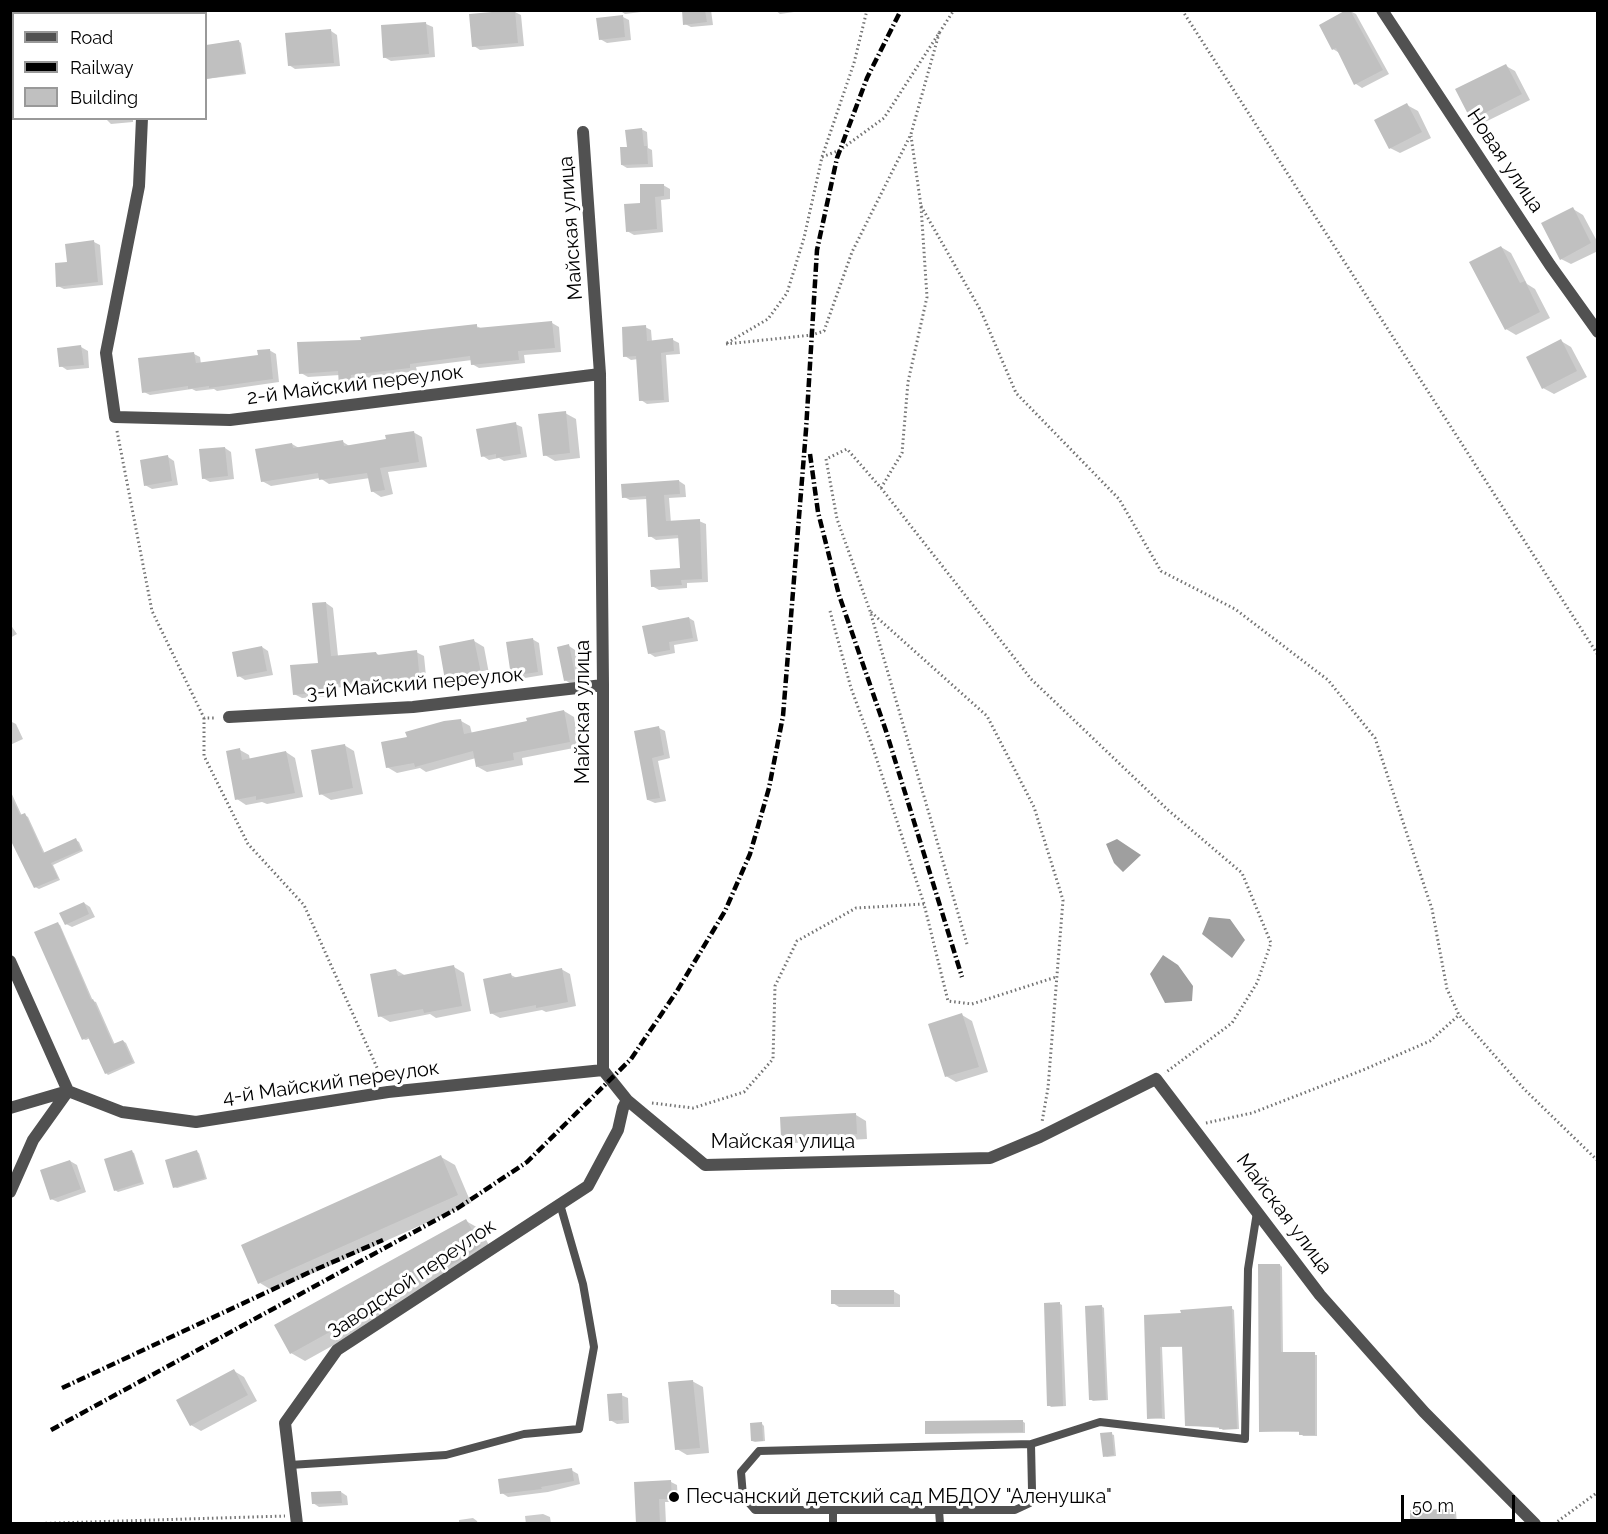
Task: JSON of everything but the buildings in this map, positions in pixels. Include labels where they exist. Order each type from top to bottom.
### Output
[{"type":"street","name":"Новая улица","points":[[1382,10],[1550,265],[1598,332]]},
{"type":"street","points":[[115,417],[106,353],[140,186],[142,120]]},
{"type":"street","name":"Майская улица","points":[[583,132],[600,374],[603,1070],[627,1100],[705,1165],[990,1158],[1040,1137],[1156,1079],[1320,1294],[1417,1404],[1535,1524]]},
{"type":"street","name":"2-й Майский переулок","points":[[115,417],[230,420],[600,374]]},
{"type":"street","name":"3-й Майский переулок","points":[[229,717],[414,707],[603,685]]},
{"type":"street","points":[[10,961],[68,1091]]},
{"type":"street","name":"4-й Майский переулок","points":[[68,1091],[122,1112],[196,1122],[388,1092],[603,1070]]},
{"type":"street","points":[[10,1107],[68,1091]]},
{"type":"street","points":[[10,1192],[33,1140],[68,1091]]},
{"type":"street","name":"Заводской переулок","points":[[296,1520],[285,1423],[337,1350],[588,1186],[618,1130],[627,1100]]},
{"type":"lane","points":[[290,1465],[446,1455],[524,1434],[579,1429],[594,1347],[583,1284],[560,1204]]},
{"type":"lane","points":[[1031,1443],[1030,1503],[1015,1510],[755,1509],[743,1496],[741,1472],[759,1452],[1031,1443],[1100,1422],[1245,1439],[1248,1269],[1257,1212]]},
{"type":"lane","points":[[833,1510],[833,1524]]},
{"type":"lane","points":[[939,1510],[940,1524]]},
{"type":"path","points":[[867,10],[854,63],[822,157],[804,238],[787,293],[768,319],[726,344],[812,335],[824,331],[852,252],[911,134],[940,30]]},
{"type":"path","points":[[822,157],[840,150],[884,118],[954,10]]},
{"type":"path","points":[[1182,10],[1598,655]]},
{"type":"path","points":[[881,488],[902,453],[909,382],[927,297],[921,206],[911,134]]},
{"type":"path","points":[[921,206],[981,311],[1016,393],[1119,499],[1161,571],[1235,609],[1328,680],[1375,738],[1432,909],[1447,989],[1460,1015],[1524,1089],[1598,1161]]},
{"type":"path","points":[[115,417],[152,611],[204,718],[204,756],[248,844],[304,905],[337,974],[388,1092]]},
{"type":"path","points":[[967,944],[870,611],[837,519],[826,459],[848,449],[1031,679],[1168,810],[1242,873],[1271,943],[1257,982],[1232,1023],[1156,1079]]},
{"type":"path","points":[[830,611],[851,688],[924,904],[948,1001],[972,1004],[1056,976]]},
{"type":"path","points":[[870,611],[987,716],[1035,807],[1063,900],[1048,1088],[1040,1137]]},
{"type":"path","points":[[204,718],[229,717]]},
{"type":"path","points":[[627,1100],[693,1108],[744,1092],[773,1059],[775,986],[797,941],[856,908],[924,904]]},
{"type":"path","points":[[1192,1126],[1252,1113],[1363,1070],[1430,1041],[1460,1015]]},
{"type":"path","points":[[1554,1524],[1598,1492]]},
{"type":"path","points":[[23,1524],[296,1520]]},
{"type":"shaded area","points":[[1117,839],[1141,855],[1123,872],[1114,863],[1106,844]]},
{"type":"shaded area","points":[[1209,917],[1230,919],[1245,940],[1232,958],[1202,934]]},
{"type":"shaded area","points":[[1163,955],[1178,965],[1193,986],[1192,1001],[1165,1003],[1150,974]]},
{"type":"railway","points":[[51,1430],[458,1208],[527,1162],[631,1059],[677,991],[725,911],[750,854],[769,788],[783,716],[806,430],[817,250],[837,158],[867,78],[901,10]]},
{"type":"railway","points":[[810,454],[818,512],[839,595],[886,731],[962,977]]},
{"type":"railway","points":[[62,1388],[383,1240]]},
{"type":"place","name":"Песчанский детский сад МБДОУ \"Аленушка\"","points":[[674,1497]]}]
